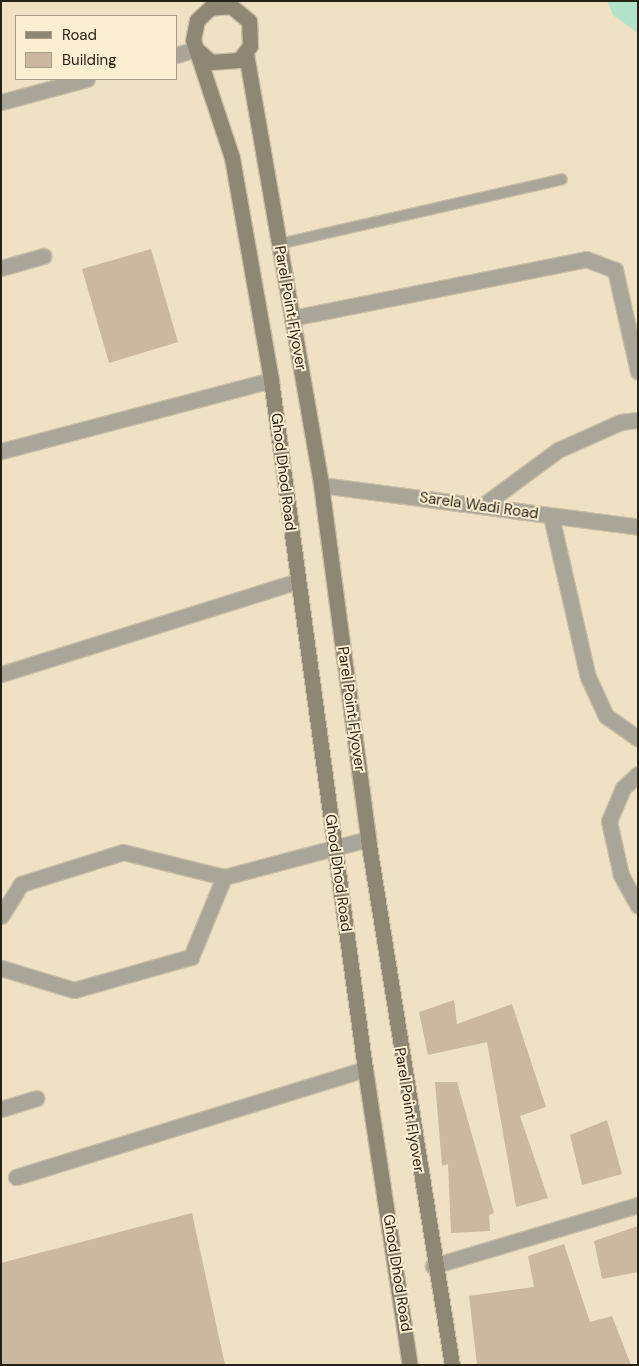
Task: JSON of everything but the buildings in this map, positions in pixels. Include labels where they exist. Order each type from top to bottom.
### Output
[{"type":"main road","points":[[238,5],[252,30],[246,54],[220,65],[196,50],[193,29],[203,6],[238,5]]},
{"type":"main road","name":"Ghod Dhod Road","points":[[196,50],[232,158],[271,380],[297,582],[365,1069],[410,1365]]},
{"type":"main road","name":"Parel Point Flyover","points":[[246,54],[321,485],[368,839],[433,1266],[452,1365]]},
{"type":"street","points":[[178,54],[196,50]]},
{"type":"street","points":[[1,102],[83,80]]},
{"type":"street","points":[[1,268],[43,256]]},
{"type":"street","points":[[292,318],[586,259],[615,270],[638,371]]},
{"type":"street","points":[[1,451],[271,380]]},
{"type":"street","points":[[482,506],[558,450],[621,422],[638,420]]},
{"type":"street","name":"Sarela Wadi Road","points":[[321,485],[638,527]]},
{"type":"street","points":[[551,516],[588,676],[606,716],[638,738]]},
{"type":"street","points":[[1,674],[297,582]]},
{"type":"street","points":[[638,774],[623,788],[609,821],[621,875],[638,906]]},
{"type":"street","points":[[1,916],[21,884],[123,852],[224,876],[334,846],[368,839]]},
{"type":"street","points":[[1,968],[74,990],[191,957],[224,876]]},
{"type":"street","points":[[16,1177],[365,1069]]},
{"type":"street","points":[[1,1109],[36,1098]]},
{"type":"street","points":[[433,1266],[638,1205]]},
{"type":"lane","points":[[279,244],[562,179]]},
{"type":"green space","points":[[607,1],[638,1],[638,33],[613,15]]}]
